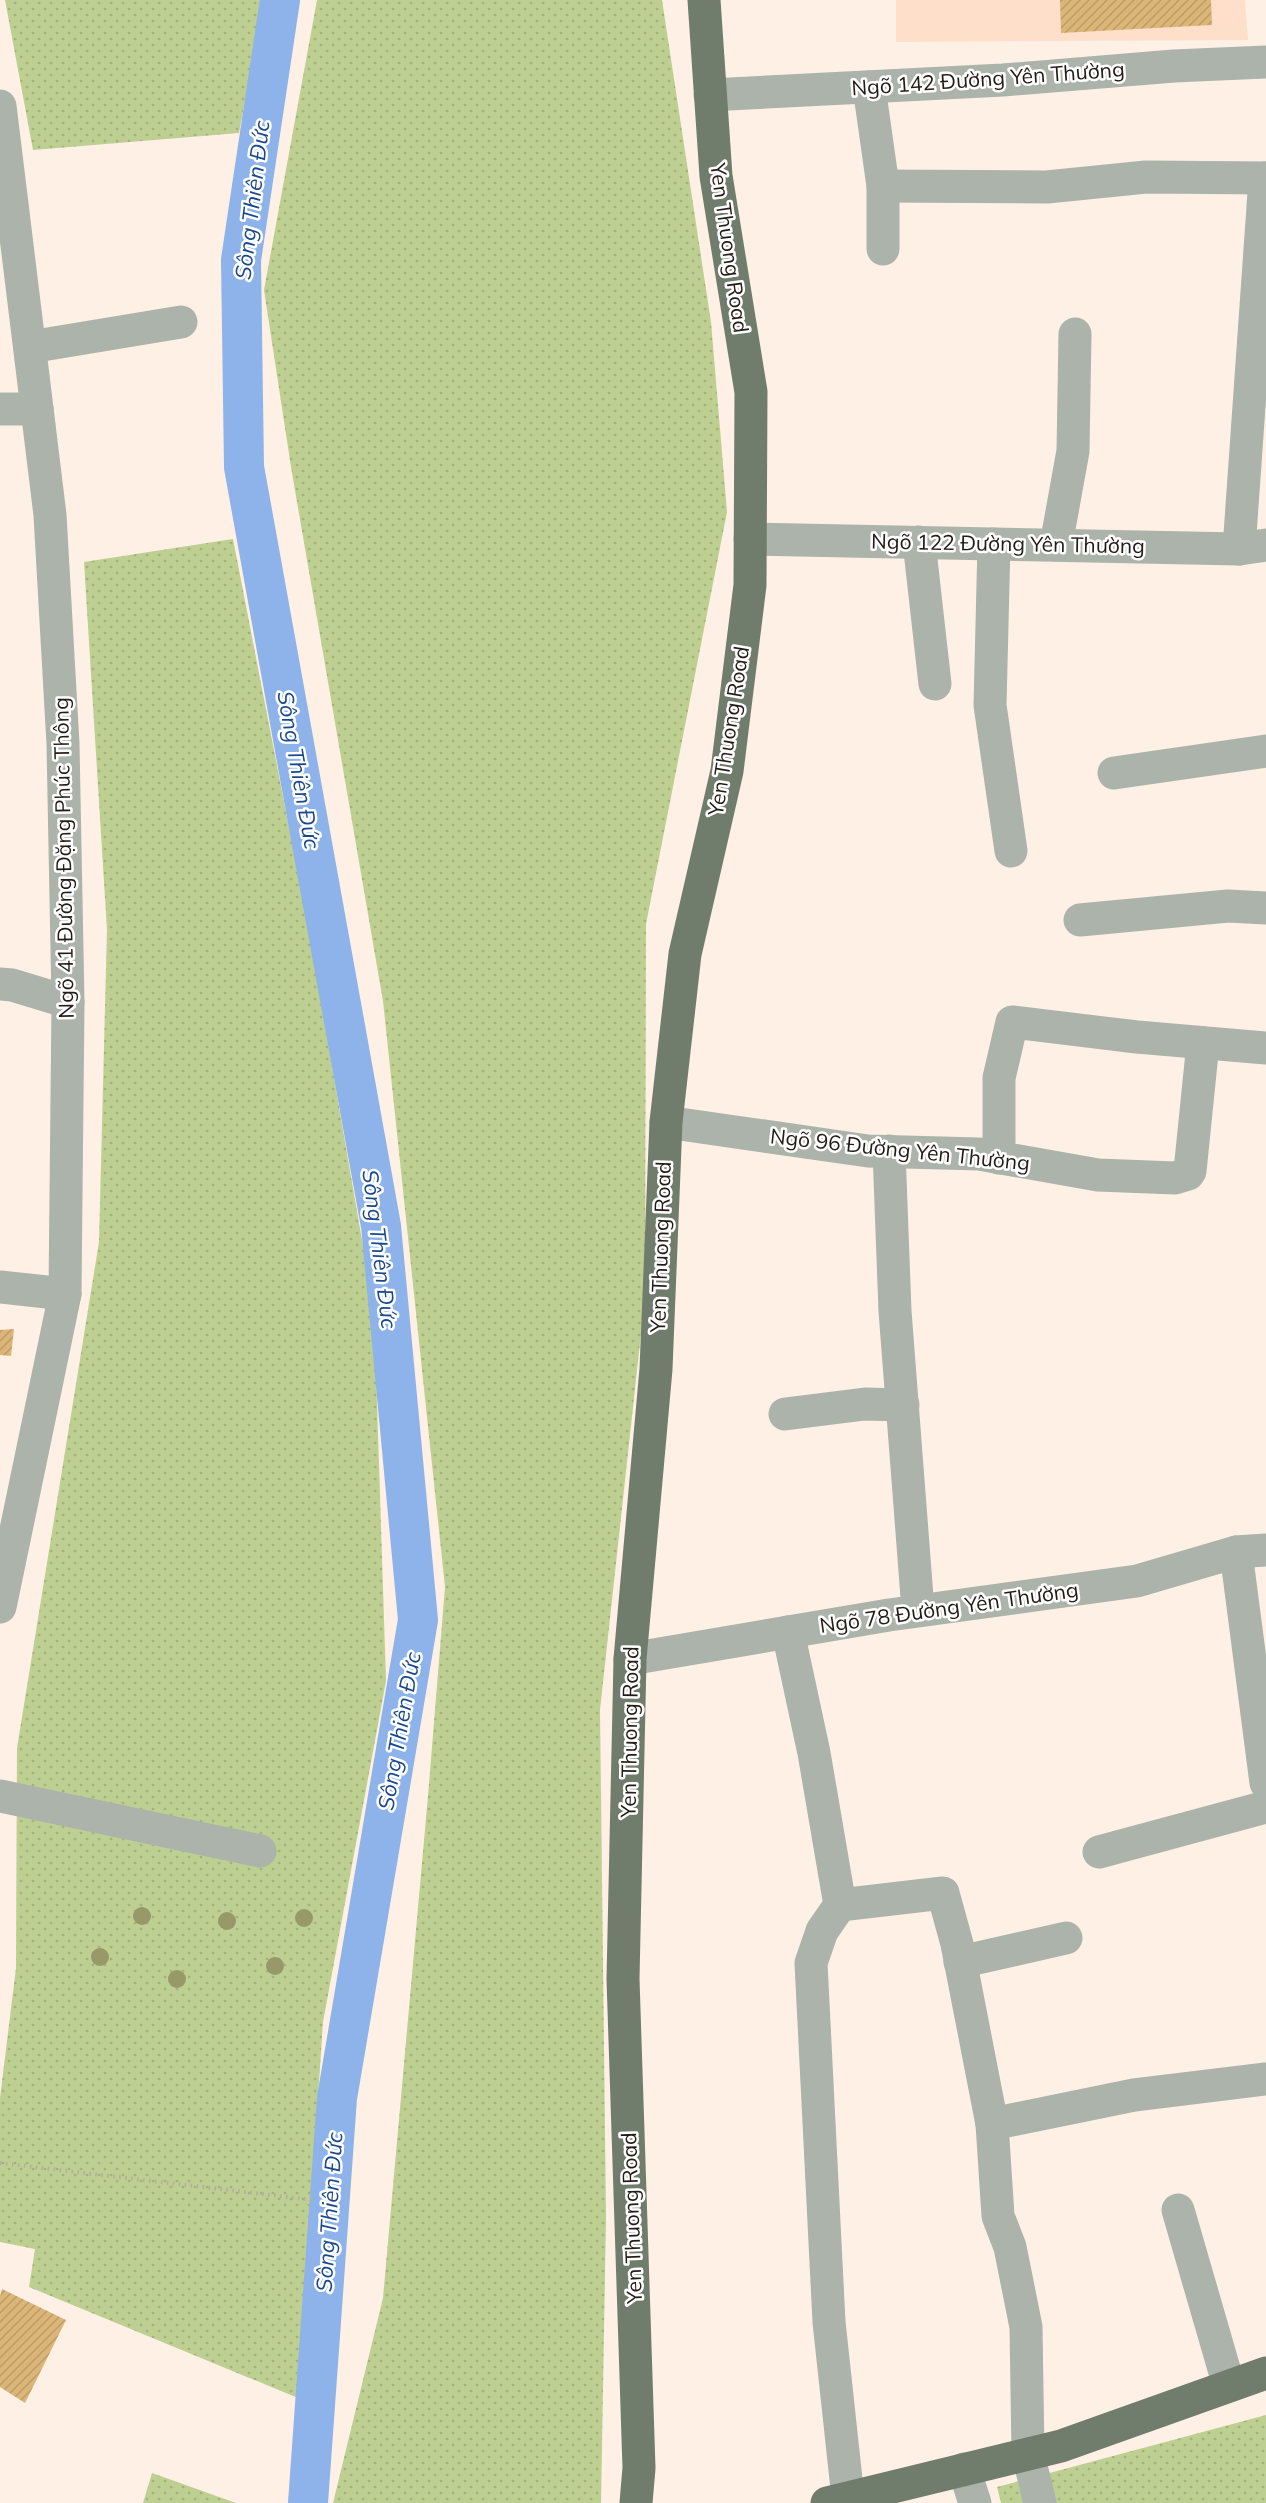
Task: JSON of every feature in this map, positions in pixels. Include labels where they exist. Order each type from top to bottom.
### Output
[{"type":"main road","name":"Yen Thuong Road","points":[[636,2503],[639,2468],[623,1979],[630,1659],[656,1369],[666,1122],[685,954],[727,771],[750,585],[751,392],[716,176],[704,0]]},
{"type":"main road","points":[[837,2500],[1061,2446],[1266,2373]]},
{"type":"street","name":"Ngõ 142 Đường Yên Thường","points":[[710,95],[1003,81],[1174,66],[1266,62]]},
{"type":"street","points":[[869,87],[883,186],[883,249]]},
{"type":"street","name":"Ngõ 41 Đường Đặng Phúc Thông","points":[[0,106],[50,515],[62,733],[68,1002],[65,1294],[11,1504],[0,1608]]},
{"type":"street","points":[[883,186],[1047,187],[1146,177],[1265,178],[1253,547]]},
{"type":"street","points":[[30,347],[181,322]]},
{"type":"street","points":[[1056,545],[1073,451],[1075,334]]},
{"type":"street","points":[[0,409],[37,409]]},
{"type":"street","name":"Ngõ 122 Đường Yên Thường","points":[[750,539],[1253,547]]},
{"type":"street","points":[[919,542],[935,684]]},
{"type":"street","points":[[994,544],[990,705],[1011,851]]},
{"type":"street","points":[[1114,773],[1266,751]]},
{"type":"street","points":[[1080,920],[1228,906],[1266,908]]},
{"type":"street","points":[[0,984],[68,1002]]},
{"type":"street","points":[[999,1158],[999,1078],[1012,1022],[1266,1048]]},
{"type":"street","name":"Ngõ 96 Đường Yên Thường","points":[[666,1122],[868,1151],[979,1154],[1098,1175],[1175,1178],[1188,1174],[1190,1171],[1203,1043]]},
{"type":"street","points":[[889,1151],[895,1311],[918,1610]]},
{"type":"street","points":[[0,1287],[65,1294]]},
{"type":"street","points":[[786,1414],[866,1404],[903,1405]]},
{"type":"street","points":[[1251,1551],[1266,1783]]},
{"type":"street","name":"Ngõ 78 Đường Yên Thường","points":[[630,1659],[918,1610],[1137,1581],[1251,1551]]},
{"type":"street","points":[[788,1632],[814,1753],[840,1905],[822,1931],[811,1963],[837,2500]]},
{"type":"street","points":[[0,1796],[260,1851]]},
{"type":"street","points":[[1100,1852],[1266,1806]]},
{"type":"street","points":[[840,1905],[942,1893],[960,1962],[992,2124],[998,2216],[1010,2247],[1026,2327],[1028,2454],[1040,2503]]},
{"type":"street","points":[[960,1962],[1066,1938]]},
{"type":"street","points":[[992,2124],[1134,2096],[1266,2079]]},
{"type":"street","points":[[1178,2210],[1229,2386]]},
{"type":"street","points":[[964,2469],[975,2503]]},
{"type":"path","points":[[0,2163],[313,2200]]},
{"type":"shaded area","points":[[896,0],[1245,0],[1248,40],[896,42]]},
{"type":"green space","points":[[5,0],[264,0],[239,133],[33,150]]},
{"type":"green space","points":[[317,0],[662,0],[711,322],[727,512],[646,924],[645,1297],[600,1710],[606,2217],[601,2503],[333,2503],[383,2298],[445,1587],[383,1001],[291,467],[264,290]]},
{"type":"green space","points":[[233,539],[306,915],[374,1310],[386,1681],[323,2022],[298,2398],[29,2287],[35,2249],[0,2242],[0,2098],[16,1968],[17,1748],[99,1242],[107,930],[84,562]]},
{"type":"green space","points":[[1266,2415],[1266,2503],[1001,2503],[997,2487]]},
{"type":"green space","points":[[152,2473],[236,2503],[143,2503]]},
{"type":"building","points":[[1060,0],[1211,0],[1212,25],[1061,33]]},
{"type":"building","points":[[14,1329],[11,1356],[0,1355],[0,1330]]},
{"type":"building","points":[[2,2289],[66,2320],[25,2403],[0,2387],[0,2296]]},
{"type":"waterway","name":"Sông Thiên Đức","points":[[280,0],[241,260],[244,467],[381,1226],[418,1620],[337,2098],[308,2503]]}]
